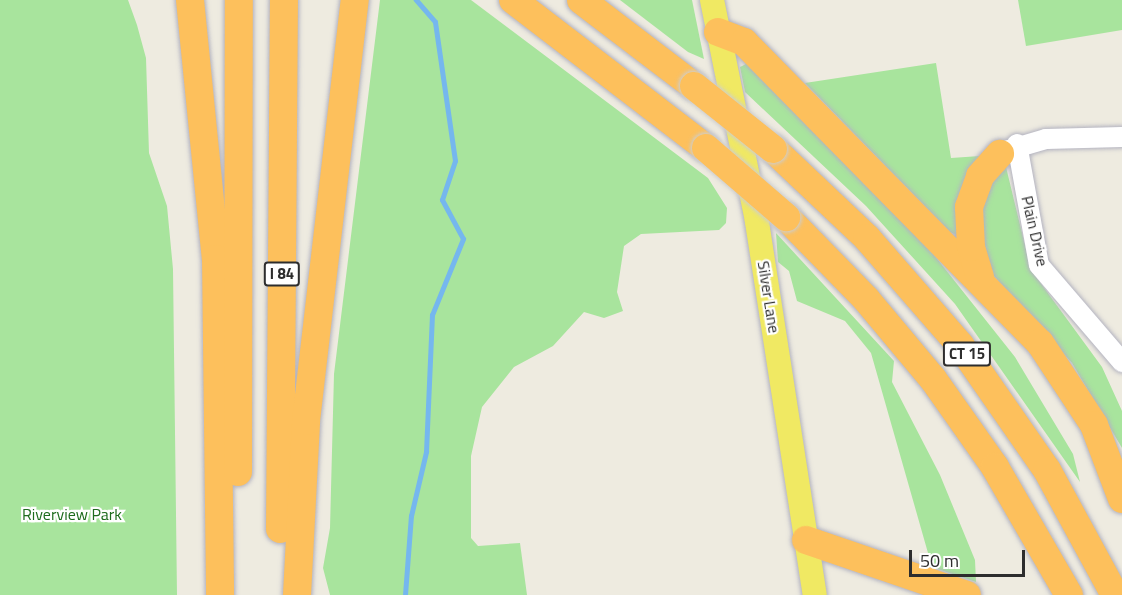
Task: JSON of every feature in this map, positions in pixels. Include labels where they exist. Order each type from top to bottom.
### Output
[{"type":"highway","points":[[172,0],[212,190]]},
{"type":"highway","points":[[190,0],[212,190],[219,334],[220,595]]},
{"type":"highway","points":[[230,595],[242,386],[239,0]]},
{"type":"highway","name":"I 84","points":[[280,595],[289,547],[284,0]]},
{"type":"highway","points":[[297,595],[289,547],[356,0]]},
{"type":"highway","name":"CT 15","points":[[513,0],[706,148],[786,217],[866,299],[933,379],[995,466],[1070,595]]},
{"type":"highway","name":"CT 15","points":[[581,0],[773,149],[872,244],[975,364],[1047,470],[1115,595]]},
{"type":"highway","points":[[718,32],[744,42],[1040,343],[1074,391],[1103,444],[1122,499]]},
{"type":"highway","points":[[982,282],[971,247],[969,207],[980,176],[1009,149]]},
{"type":"highway","points":[[806,540],[967,595]]},
{"type":"main road","name":"Silver Lane","points":[[712,0],[757,222],[815,595]]},
{"type":"street","points":[[1009,149],[1122,137]]},
{"type":"street","name":"Plain Drive","points":[[1009,149],[1040,265],[1122,362]]},
{"type":"green space","name":"Riverview Park","points":[[0,0],[128,0],[137,25],[146,58],[149,153],[167,206],[173,269],[177,595],[0,595]]},
{"type":"green space","points":[[380,0],[471,0],[708,178],[727,208],[726,223],[719,230],[641,234],[624,246],[617,292],[623,311],[604,318],[584,312],[553,346],[514,367],[482,407],[471,456],[471,538],[478,546],[520,543],[527,595],[330,595],[323,568],[330,528],[334,374]]},
{"type":"green space","points":[[620,0],[692,0],[704,59],[688,52]]},
{"type":"green space","points":[[1018,0],[1122,0],[1122,30],[1026,46]]},
{"type":"green space","points":[[754,60],[934,255],[1015,357],[1073,454],[1080,482],[955,304],[866,206],[745,92],[740,67]]},
{"type":"green space","points":[[936,63],[951,158],[980,156],[959,236],[950,232],[805,83]]},
{"type":"green space","points":[[1006,167],[1031,270],[1102,367],[1122,411],[1122,448],[1072,363],[986,267],[981,189]]},
{"type":"green space","points":[[776,233],[894,361],[892,382],[940,475],[975,560],[976,582],[932,567],[871,353],[845,321],[797,301],[789,271],[778,262]]},
{"type":"waterway","points":[[405,595],[411,516],[426,452],[432,315],[463,239],[442,200],[455,161],[435,22],[416,0]]}]
